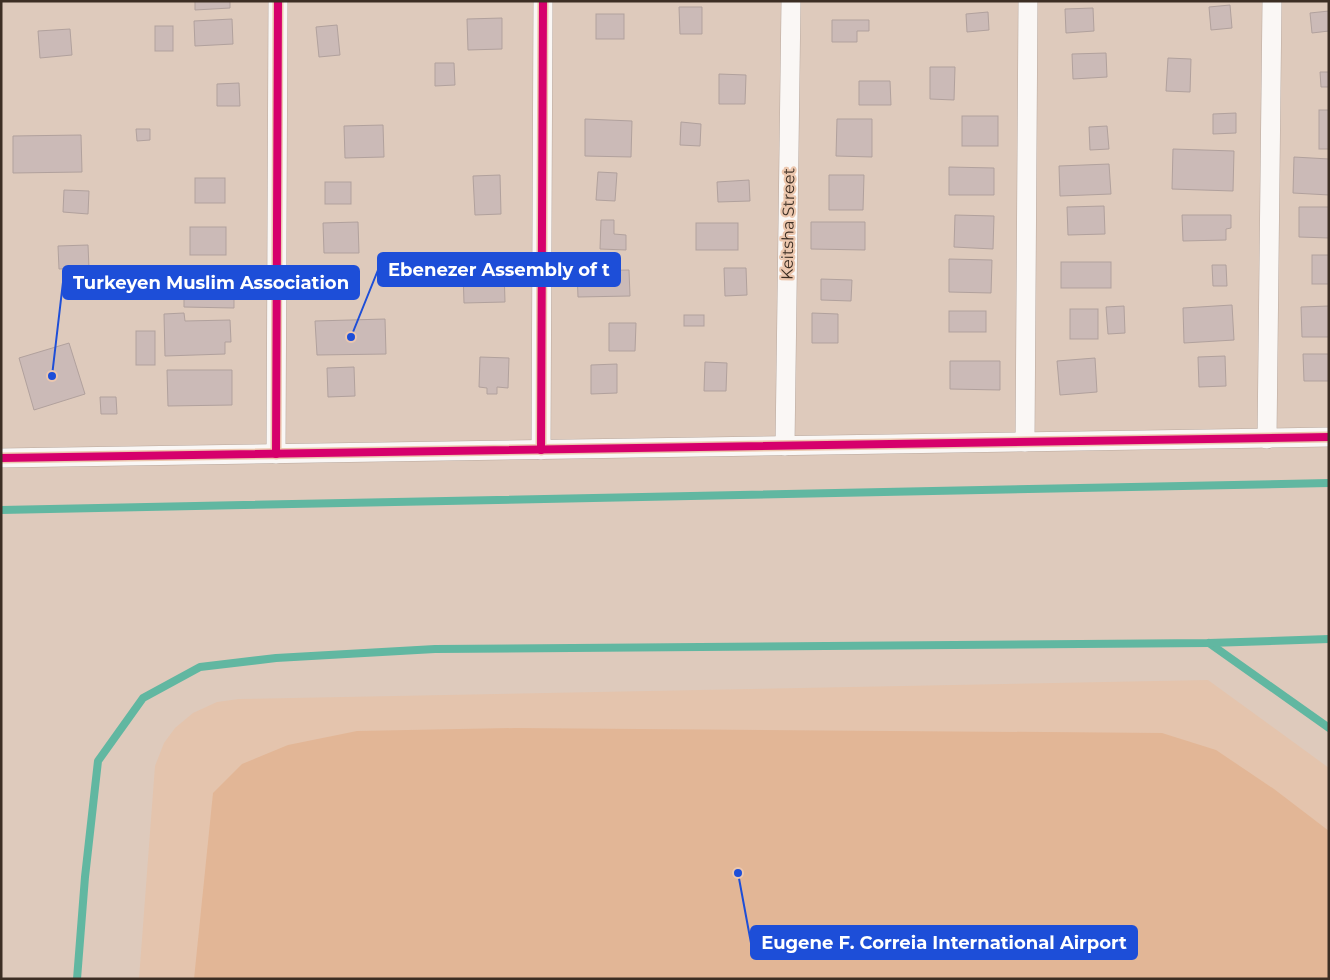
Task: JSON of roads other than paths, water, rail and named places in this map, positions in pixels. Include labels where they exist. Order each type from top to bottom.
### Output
[{"type":"street","points":[[276,454],[278,1]]},
{"type":"street","points":[[541,450],[543,1]]},
{"type":"street","name":"Keitsha Street","points":[[785,446],[791,1]]},
{"type":"street","points":[[1025,442],[1028,1]]},
{"type":"street","points":[[1267,439],[1272,1]]},
{"type":"street","points":[[1,458],[1329,437]]},
{"type":"waterway","points":[[1,510],[1329,483]]},
{"type":"waterway","points":[[77,979],[85,877],[98,761],[143,698],[200,667],[276,658],[435,649],[1209,643],[1329,639]]},
{"type":"waterway","points":[[1209,643],[1329,728]]},
{"type":"place","name":"Ebenezer Assembly of t","points":[[351,337]]},
{"type":"place","name":"Turkeyen Muslim Association","points":[[52,376]]},
{"type":"place","name":"Eugene F. Correia International Airport","points":[[738,873]]}]
